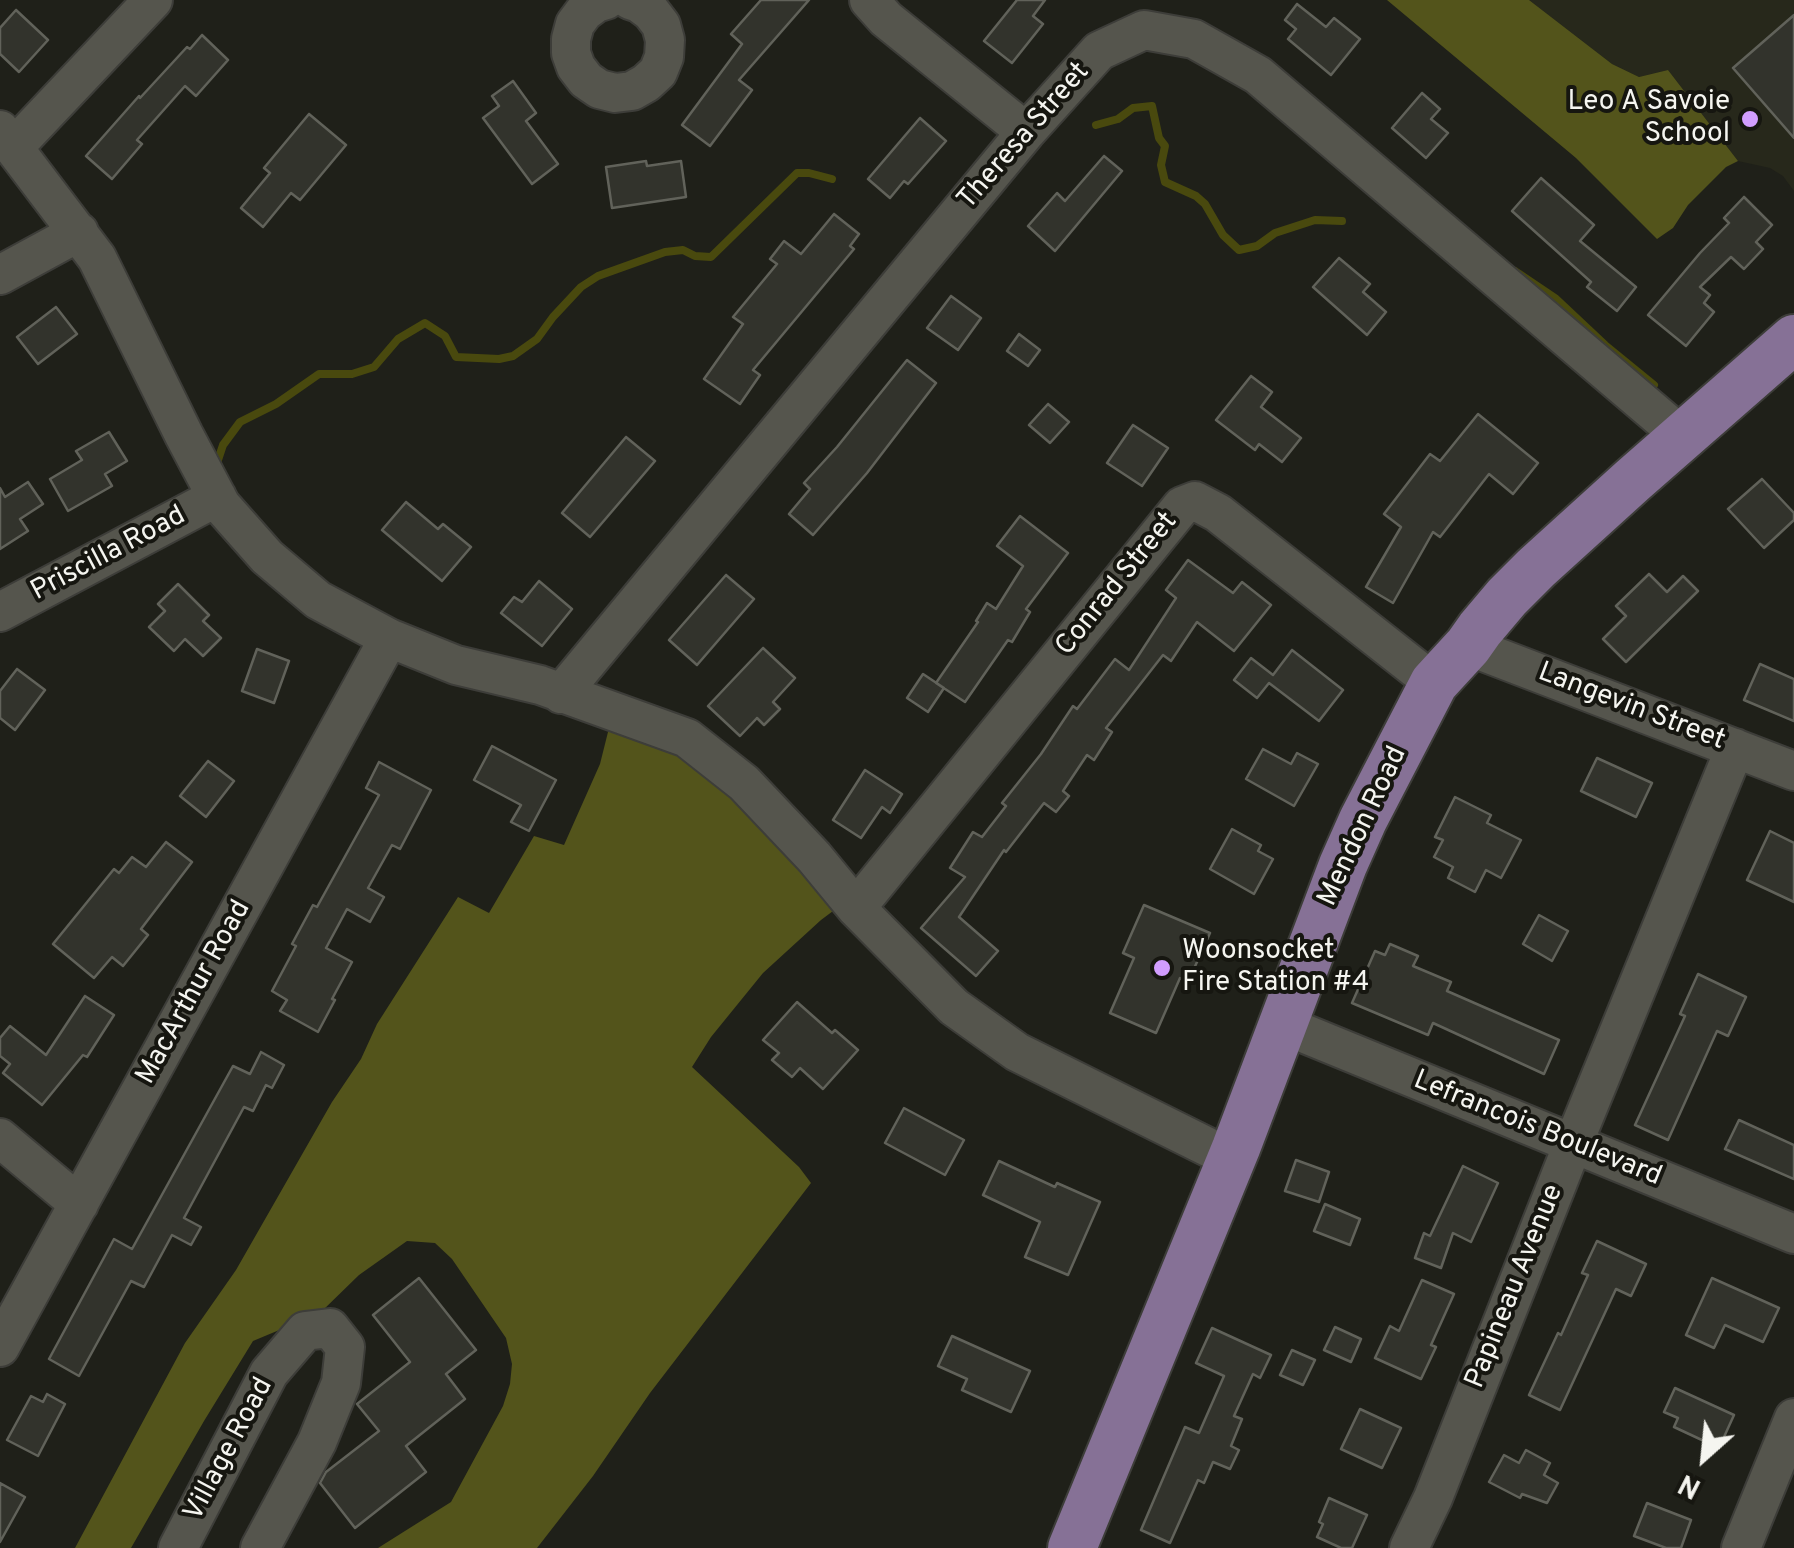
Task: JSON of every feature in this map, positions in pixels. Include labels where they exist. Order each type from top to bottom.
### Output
[{"type":"main road","name":"Mendon Road","points":[[1072,1548],[1356,835],[1434,683],[1536,568],[1794,339]]},
{"type":"street","points":[[153,0],[7,139],[97,258],[222,506],[266,557],[318,600],[389,638],[456,665],[540,685],[686,738],[744,783],[856,908],[954,1006],[1017,1052],[1230,1158]]},
{"type":"street","points":[[606,0],[584,12],[575,24],[571,53],[586,80],[616,93],[646,84],[658,72],[664,57],[661,25],[648,4]]},
{"type":"street","points":[[869,0],[886,19],[1026,132]]},
{"type":"street","name":"Theresa Street","points":[[562,694],[1026,132],[1099,52],[1144,30],[1194,39],[1258,75],[1683,437]]},
{"type":"street","points":[[0,275],[79,232]]},
{"type":"street","name":"Priscilla Road","points":[[0,612],[218,498]]},
{"type":"street","name":"Conrad Street","points":[[856,908],[1182,506],[1196,501],[1218,513],[1434,683]]},
{"type":"street","name":"MacArthur Road","points":[[0,1347],[389,638]]},
{"type":"street","name":"Langevin Street","points":[[1468,646],[1794,772]]},
{"type":"street","name":"Papineau Avenue","points":[[1409,1548],[1433,1498],[1735,748]]},
{"type":"street","name":"Lefrancois Boulevard","points":[[1281,1024],[1794,1234]]},
{"type":"street","points":[[0,1138],[79,1204]]},
{"type":"street","name":"Village Road","points":[[178,1548],[269,1374],[305,1331],[330,1328],[345,1347],[341,1383],[317,1442],[260,1548]]},
{"type":"street","points":[[1741,1548],[1794,1418]]},
{"type":"shaded area","points":[[1387,0],[1529,0],[1612,64],[1639,77],[1668,70],[1738,161],[1726,167],[1688,205],[1673,228],[1657,239],[1576,158]]},
{"type":"shaded area","name":"Leo A Savoie School","points":[[1529,0],[1794,0],[1794,191],[1783,176],[1770,168],[1738,161],[1668,70],[1639,77],[1612,64]]},
{"type":"shaded area","points":[[612,716],[695,747],[849,899],[763,973],[692,1067],[799,1167],[811,1183],[537,1548],[378,1548],[451,1502],[503,1406],[512,1364],[506,1338],[452,1259],[435,1243],[407,1241],[359,1275],[320,1313],[253,1341],[131,1548],[75,1548],[185,1343],[236,1270],[332,1102],[361,1059],[377,1024],[458,897],[489,913],[534,836],[564,845],[600,764]]},
{"type":"building","points":[[761,0],[809,0],[739,80],[752,90],[710,146],[682,125],[742,44],[731,34]]},
{"type":"building","points":[[1017,0],[1045,0],[1033,16],[1043,24],[1012,63],[984,41]]},
{"type":"building","points":[[1297,4],[1326,27],[1334,18],[1360,39],[1331,75],[1288,39],[1296,29],[1285,20]]},
{"type":"building","points":[[16,10],[48,40],[19,72],[0,54],[0,28]]},
{"type":"building","name":"Leo A Savoie School","points":[[1794,15],[1794,138],[1733,68]]},
{"type":"building","points":[[202,35],[228,60],[196,96],[185,86],[137,140],[142,144],[112,179],[86,156],[139,96]]},
{"type":"building","points":[[513,81],[536,113],[526,121],[558,164],[532,184],[483,118],[499,106],[492,96]]},
{"type":"building","points":[[1422,93],[1440,109],[1431,119],[1448,133],[1426,158],[1392,128]]},
{"type":"building","points":[[309,114],[346,145],[300,200],[291,193],[263,227],[241,208],[270,173],[264,168]]},
{"type":"building","points":[[920,118],[946,141],[908,184],[904,181],[890,198],[868,179]]},
{"type":"building","points":[[1104,156],[1122,171],[1055,251],[1028,226],[1057,193],[1065,201]]},
{"type":"building","points":[[646,161],[647,166],[681,161],[686,197],[612,208],[606,167]]},
{"type":"building","points":[[1541,178],[1594,225],[1580,241],[1636,287],[1617,311],[1587,287],[1591,282],[1512,211]]},
{"type":"building","points":[[1744,197],[1772,225],[1756,242],[1763,249],[1744,269],[1731,257],[1700,287],[1710,295],[1704,303],[1714,312],[1686,346],[1648,315],[1729,223],[1724,218]]},
{"type":"building","points":[[834,214],[859,234],[850,246],[854,249],[753,370],[760,375],[740,404],[704,379],[743,324],[733,317],[777,264],[770,259],[784,241],[801,254]]},
{"type":"building","points":[[1339,258],[1370,284],[1363,292],[1386,312],[1367,335],[1313,287]]},
{"type":"building","points":[[951,296],[981,318],[958,350],[927,328]]},
{"type":"building","points":[[56,307],[77,334],[38,364],[17,337]]},
{"type":"building","points":[[1019,334],[1040,350],[1028,366],[1007,351]]},
{"type":"building","points":[[907,360],[936,383],[813,535],[789,514],[810,489],[804,483]]},
{"type":"building","points":[[1251,376],[1272,392],[1261,407],[1301,438],[1282,462],[1259,444],[1255,450],[1216,420]]},
{"type":"building","points":[[1048,404],[1069,422],[1050,443],[1029,425]]},
{"type":"building","points":[[1478,414],[1538,463],[1513,494],[1489,474],[1440,537],[1433,532],[1393,603],[1366,587],[1401,527],[1384,514],[1430,454],[1440,461]]},
{"type":"building","points":[[1133,425],[1168,448],[1142,486],[1107,463]]},
{"type":"building","points":[[109,432],[127,461],[105,474],[112,486],[68,511],[50,479],[82,460],[76,451]]},
{"type":"building","points":[[626,437],[655,461],[590,537],[562,513]]},
{"type":"building","points":[[1762,479],[1794,513],[1794,520],[1764,548],[1728,509]]},
{"type":"building","points":[[28,482],[43,504],[20,519],[28,531],[0,549],[0,488],[5,497]]},
{"type":"building","points":[[406,502],[438,529],[443,524],[471,547],[442,581],[382,530]]},
{"type":"building","points":[[1020,516],[1068,553],[1026,609],[1030,612],[1012,642],[1008,640],[965,702],[936,683],[987,603],[996,609],[1023,566],[997,546]]},
{"type":"building","points":[[1188,560],[1233,593],[1242,582],[1271,605],[1234,651],[1197,622],[1171,661],[1163,655],[1106,728],[1112,732],[1094,760],[1087,755],[1063,791],[1069,796],[1056,812],[1044,803],[1004,850],[959,917],[998,951],[976,976],[921,928],[965,877],[950,868],[973,832],[982,837],[1073,706],[1077,709],[1115,659],[1129,670],[1176,598],[1166,590]]},
{"type":"building","points":[[1649,574],[1667,592],[1683,576],[1698,591],[1626,662],[1603,639],[1626,616],[1616,606]]},
{"type":"building","points":[[726,575],[754,599],[697,665],[669,640]]},
{"type":"building","points":[[539,581],[572,609],[542,646],[501,613],[514,597],[522,602]]},
{"type":"building","points":[[178,584],[209,615],[203,621],[221,638],[203,656],[185,639],[174,651],[149,627],[165,611],[158,604]]},
{"type":"building","points":[[763,648],[795,678],[773,702],[780,709],[764,725],[757,718],[740,736],[708,706]]},
{"type":"building","points":[[257,649],[289,661],[274,703],[242,691]]},
{"type":"building","points":[[1292,650],[1343,690],[1319,721],[1269,683],[1257,698],[1234,680],[1251,658],[1273,675]]},
{"type":"building","points":[[1760,664],[1794,679],[1794,721],[1744,700]]},
{"type":"building","points":[[17,669],[45,690],[15,730],[0,718],[0,691]]},
{"type":"building","points":[[923,674],[944,688],[928,712],[907,698]]},
{"type":"building","points":[[492,746],[556,780],[529,831],[511,822],[521,805],[474,780]]},
{"type":"building","points":[[1263,749],[1291,764],[1297,753],[1318,764],[1294,806],[1246,779]]},
{"type":"building","points":[[1597,758],[1652,783],[1636,817],[1581,791]]},
{"type":"building","points":[[208,761],[234,781],[206,817],[180,796]]},
{"type":"building","points":[[379,762],[431,790],[400,849],[392,845],[368,888],[384,897],[370,922],[347,909],[326,948],[352,962],[318,1032],[280,1011],[287,1000],[272,991],[313,905],[317,907],[379,795],[366,788]]},
{"type":"building","points":[[865,770],[902,794],[890,813],[882,807],[861,838],[833,820]]},
{"type":"building","points":[[1455,797],[1491,815],[1487,823],[1521,840],[1501,878],[1486,870],[1475,892],[1448,878],[1453,867],[1434,857],[1443,840],[1435,837]]},
{"type":"building","points":[[1232,829],[1261,845],[1258,851],[1273,859],[1254,894],[1210,869]]},
{"type":"building","points":[[1770,831],[1794,843],[1794,902],[1747,880]]},
{"type":"building","points":[[166,842],[192,862],[141,929],[148,935],[123,966],[112,957],[94,978],[53,944],[114,869],[119,873],[132,857],[146,867]]},
{"type":"building","name":"Woonsocket Fire Station #4","points":[[1144,905],[1210,933],[1188,982],[1180,978],[1156,1033],[1110,1013],[1134,958],[1123,953]]},
{"type":"building","points":[[1539,915],[1568,931],[1552,961],[1523,944]]},
{"type":"building","points":[[1390,944],[1418,956],[1413,966],[1451,982],[1447,991],[1559,1040],[1544,1074],[1433,1023],[1428,1035],[1352,1003],[1375,951],[1385,955]]},
{"type":"building","points":[[1698,974],[1746,997],[1728,1036],[1717,1031],[1668,1140],[1635,1125],[1685,1016],[1680,1014]]},
{"type":"building","points":[[85,996],[114,1015],[87,1057],[83,1055],[42,1105],[3,1073],[10,1064],[0,1056],[0,1038],[10,1026],[46,1055]]},
{"type":"building","points":[[797,1002],[858,1050],[823,1089],[800,1068],[792,1077],[772,1060],[779,1053],[763,1040]]},
{"type":"building","points":[[261,1052],[284,1065],[272,1088],[266,1085],[253,1111],[244,1107],[184,1218],[201,1227],[191,1245],[172,1235],[144,1287],[131,1281],[79,1376],[49,1359],[114,1239],[132,1249],[233,1066],[250,1074]]},
{"type":"building","points":[[904,1108],[964,1140],[945,1175],[885,1143]]},
{"type":"building","points":[[1739,1120],[1794,1145],[1794,1179],[1725,1149]]},
{"type":"building","points":[[1296,1160],[1329,1172],[1319,1202],[1285,1191]]},
{"type":"building","points":[[999,1161],[1055,1187],[1057,1183],[1100,1202],[1068,1275],[1025,1257],[1040,1222],[983,1195]]},
{"type":"building","points":[[1463,1166],[1498,1183],[1471,1242],[1453,1233],[1441,1268],[1415,1258],[1424,1233],[1430,1236]]},
{"type":"building","points":[[1325,1204],[1360,1219],[1350,1245],[1314,1231]]},
{"type":"building","points":[[1597,1241],[1646,1264],[1631,1296],[1616,1289],[1560,1410],[1529,1395],[1588,1275],[1582,1273]]},
{"type":"building","points":[[419,1278],[476,1350],[446,1374],[465,1399],[406,1446],[426,1472],[355,1528],[320,1483],[326,1472],[379,1431],[357,1404],[410,1362],[373,1315]]},
{"type":"building","points":[[1712,1278],[1779,1308],[1763,1342],[1725,1325],[1714,1348],[1686,1335]]},
{"type":"building","points":[[1422,1280],[1454,1294],[1421,1379],[1375,1358],[1390,1326],[1399,1331]]},
{"type":"building","points":[[1335,1327],[1361,1339],[1351,1362],[1324,1350]]},
{"type":"building","points":[[1212,1328],[1271,1355],[1260,1378],[1253,1374],[1234,1416],[1242,1419],[1231,1446],[1239,1450],[1230,1469],[1213,1462],[1204,1483],[1198,1480],[1170,1543],[1141,1530],[1185,1427],[1199,1433],[1224,1376],[1196,1363]]},
{"type":"building","points":[[952,1336],[1030,1371],[1011,1412],[962,1390],[967,1379],[938,1366]]},
{"type":"building","points":[[1292,1350],[1315,1360],[1303,1385],[1280,1375]]},
{"type":"building","points":[[1675,1388],[1734,1415],[1719,1448],[1674,1427],[1678,1418],[1664,1412]]},
{"type":"building","points":[[47,1394],[65,1404],[38,1456],[7,1440],[31,1396],[43,1402]]},
{"type":"building","points":[[1360,1409],[1401,1428],[1382,1468],[1341,1449]]},
{"type":"building","points":[[1526,1450],[1550,1463],[1544,1475],[1558,1483],[1547,1503],[1522,1494],[1520,1498],[1489,1482],[1504,1455],[1519,1463]]},
{"type":"building","points":[[0,1483],[25,1497],[0,1542]]},
{"type":"building","points":[[1329,1498],[1367,1515],[1352,1548],[1341,1548],[1317,1537]]},
{"type":"building","points":[[1647,1503],[1691,1520],[1681,1548],[1666,1548],[1634,1536]]},
{"type":"waterway","points":[[1096,125],[1118,119],[1133,108],[1152,106],[1159,138],[1165,146],[1161,165],[1165,182],[1205,204],[1223,235],[1239,250],[1315,220],[1342,221]]},
{"type":"waterway","points":[[217,463],[223,445],[240,422],[276,404],[319,374],[352,374],[374,367],[398,339],[425,323],[445,336],[456,357],[513,356],[537,339],[581,287],[598,276],[665,252],[683,250],[711,257],[797,173],[832,179]]},
{"type":"waterway","points":[[1515,271],[1555,298],[1654,385]]},
{"type":"place","name":"Leo A Savoie School","points":[[1750,119]]},
{"type":"place","name":"Woonsocket Fire Station #4","points":[[1162,968]]}]
